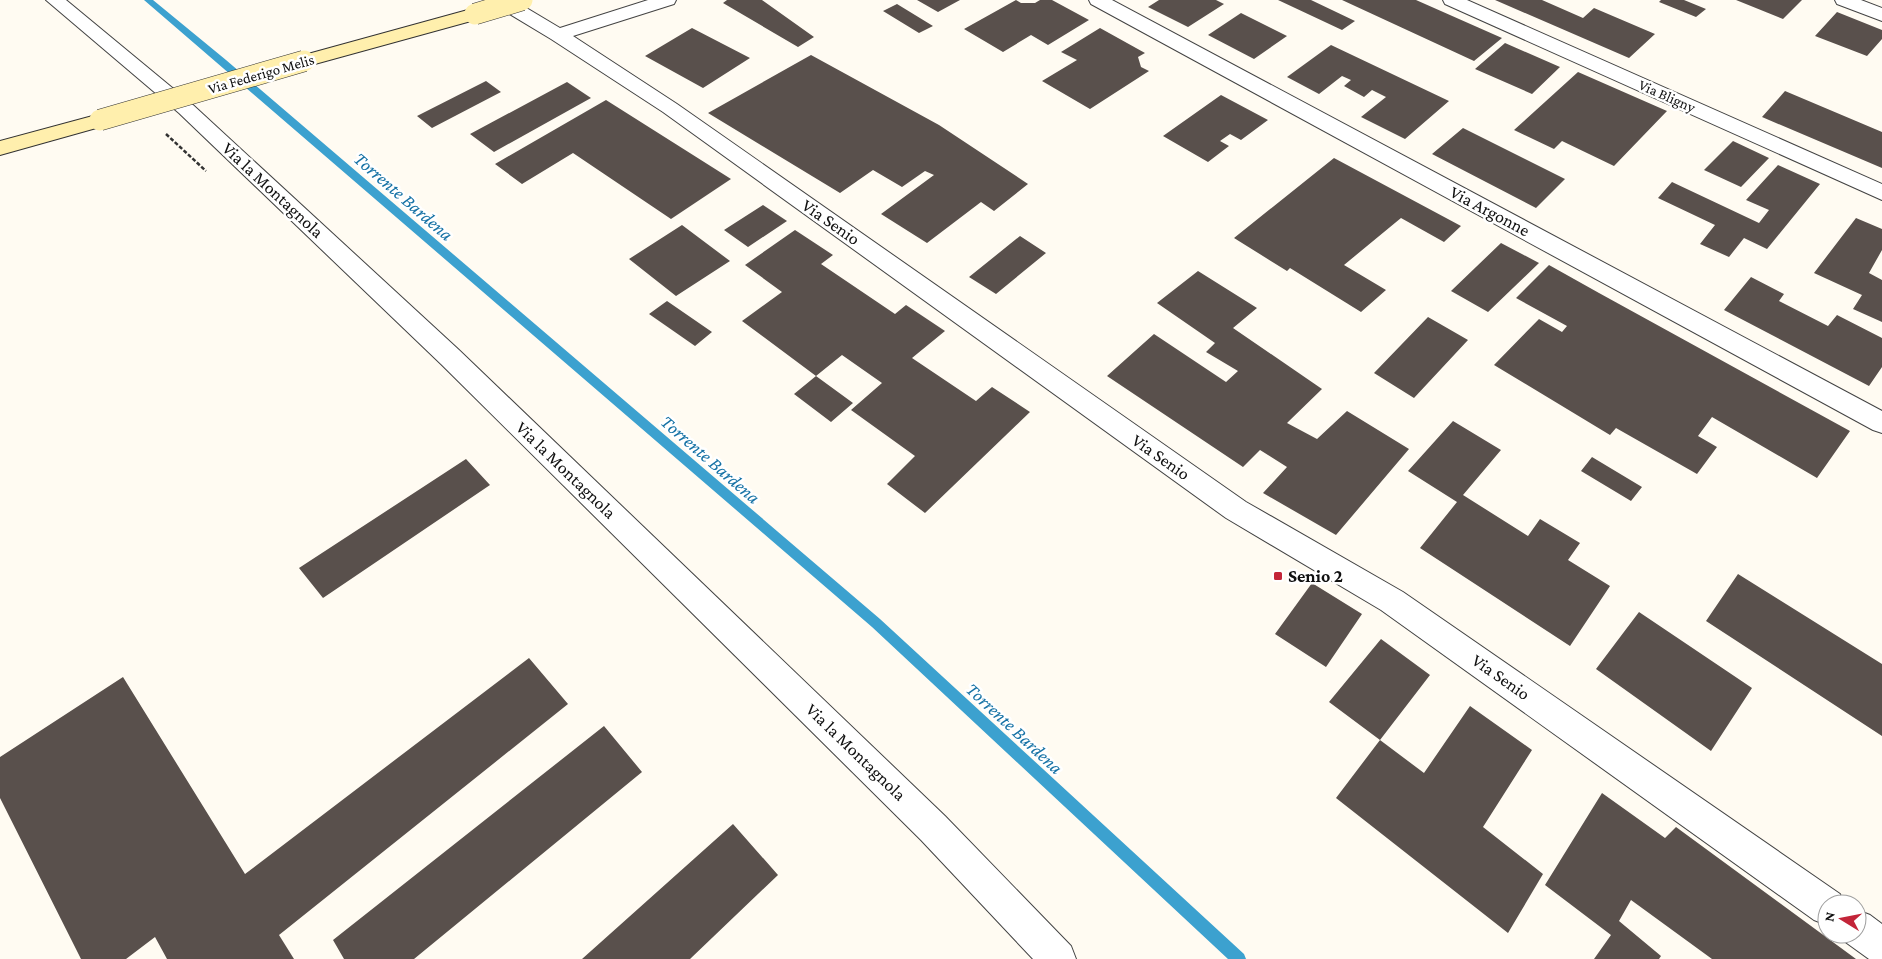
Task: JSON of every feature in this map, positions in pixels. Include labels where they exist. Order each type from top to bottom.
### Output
[{"type":"main road","name":"Via Federigo Melis","points":[[0,148],[522,0]]},
{"type":"street","name":"Via la Montagnola","points":[[55,0],[186,109],[450,357],[933,828],[1058,959]]},
{"type":"street","name":"Via Senio","points":[[500,0],[558,35],[670,108],[1236,510],[1392,601],[1817,900]]},
{"type":"street","points":[[558,35],[667,0]]},
{"type":"street","name":"Via Argonne","points":[[1098,0],[1882,423]]},
{"type":"street","name":"Via Bligny","points":[[1452,0],[1882,193]]},
{"type":"street","points":[[1844,0],[1882,15]]},
{"type":"street","points":[[1867,935],[1882,946]]},
{"type":"building","points":[[727,0],[762,0],[814,37],[798,47],[723,3]]},
{"type":"building","points":[[917,0],[960,0],[938,12]]},
{"type":"building","points":[[1016,0],[1021,3],[1035,3],[1040,0],[1052,0],[1089,20],[1048,45],[1031,35],[1003,52],[964,29]]},
{"type":"building","points":[[1159,0],[1216,0],[1224,4],[1188,27],[1148,7]]},
{"type":"building","points":[[1278,0],[1311,0],[1355,21],[1342,30]]},
{"type":"building","points":[[1342,0],[1416,0],[1502,38],[1474,61]]},
{"type":"building","points":[[1495,0],[1542,0],[1583,18],[1594,8],[1655,34],[1629,58]]},
{"type":"building","points":[[1661,0],[1684,0],[1706,9],[1696,17],[1659,2]]},
{"type":"building","points":[[1736,0],[1802,0],[1783,19]]},
{"type":"building","points":[[897,4],[933,26],[919,33],[883,11]]},
{"type":"building","points":[[1837,12],[1882,30],[1882,39],[1867,56],[1815,36]]},
{"type":"building","points":[[1241,13],[1287,36],[1254,59],[1208,35]]},
{"type":"building","points":[[692,28],[750,58],[703,88],[645,56]]},
{"type":"building","points":[[1100,28],[1145,53],[1138,57],[1141,67],[1149,71],[1090,109],[1042,81],[1077,60],[1061,52]]},
{"type":"building","points":[[1505,43],[1560,67],[1532,94],[1475,69]]},
{"type":"building","points":[[1331,45],[1449,101],[1405,139],[1361,117],[1386,97],[1372,90],[1364,97],[1344,86],[1351,80],[1342,76],[1319,94],[1287,77]]},
{"type":"building","points":[[811,55],[939,125],[1028,184],[994,211],[981,202],[927,243],[881,214],[934,175],[925,171],[902,187],[873,170],[840,193],[708,113]]},
{"type":"building","points":[[1578,72],[1667,111],[1614,166],[1562,141],[1554,149],[1514,130]]},
{"type":"building","points":[[486,81],[501,92],[432,128],[417,116]]},
{"type":"building","points":[[567,82],[591,98],[494,152],[470,134]]},
{"type":"building","points":[[1785,91],[1882,132],[1882,168],[1762,117]]},
{"type":"building","points":[[1221,95],[1268,120],[1241,140],[1230,134],[1220,141],[1229,146],[1208,162],[1163,136]]},
{"type":"building","points":[[606,100],[731,179],[671,219],[573,153],[522,184],[495,164]]},
{"type":"building","points":[[1463,128],[1565,179],[1536,208],[1432,154]]},
{"type":"building","points":[[1733,141],[1769,158],[1741,187],[1704,170]]},
{"type":"building","points":[[1334,158],[1461,226],[1444,242],[1401,218],[1344,265],[1386,290],[1361,312],[1290,268],[1287,271],[1234,238]]},
{"type":"building","points":[[1778,165],[1820,184],[1767,249],[1744,238],[1729,257],[1700,244],[1715,225],[1658,198],[1672,182],[1759,223],[1769,210],[1746,200]]},
{"type":"building","points":[[763,205],[787,221],[748,247],[724,230]]},
{"type":"building","points":[[1856,218],[1882,229],[1882,250],[1869,273],[1882,280],[1882,322],[1853,309],[1862,295],[1814,273]]},
{"type":"building","points":[[682,225],[730,261],[676,296],[629,259]]},
{"type":"building","points":[[795,230],[833,255],[821,264],[895,314],[906,305],[945,331],[912,358],[976,401],[992,387],[1030,412],[925,513],[887,484],[915,456],[851,410],[882,383],[842,355],[816,376],[742,321],[782,292],[745,265]]},
{"type":"building","points":[[1020,236],[1046,253],[996,294],[969,277]]},
{"type":"building","points":[[1501,243],[1539,263],[1488,312],[1451,291]]},
{"type":"building","points":[[1549,265],[1850,431],[1817,478],[1712,417],[1698,436],[1717,447],[1697,474],[1616,428],[1610,435],[1494,365],[1539,319],[1562,332],[1567,326],[1516,298]]},
{"type":"building","points":[[1198,271],[1257,308],[1233,328],[1322,389],[1287,423],[1317,439],[1347,411],[1409,449],[1336,535],[1263,493],[1287,467],[1260,450],[1243,467],[1107,376],[1154,334],[1226,382],[1238,371],[1206,352],[1215,343],[1157,303]]},
{"type":"building","points":[[1751,277],[1784,294],[1779,301],[1828,326],[1837,315],[1882,338],[1882,367],[1869,386],[1724,310]]},
{"type":"building","points":[[667,301],[712,332],[695,346],[649,314]]},
{"type":"building","points":[[1428,317],[1468,340],[1414,398],[1374,373]]},
{"type":"building","points":[[816,376],[853,403],[831,422],[794,394]]},
{"type":"building","points":[[1453,421],[1501,450],[1463,495],[1528,536],[1540,519],[1580,543],[1568,560],[1610,586],[1570,646],[1420,548],[1457,502],[1408,471]]},
{"type":"building","points":[[1592,457],[1642,487],[1631,501],[1581,471]]},
{"type":"building","points":[[466,459],[490,485],[323,598],[299,568]]},
{"type":"building","points":[[1738,574],[1882,664],[1882,736],[1706,621]]},
{"type":"building","points":[[1312,583],[1362,614],[1326,667],[1275,634]]},
{"type":"building","points":[[1639,612],[1752,688],[1711,751],[1596,669]]},
{"type":"building","points":[[1381,639],[1430,675],[1380,740],[1329,702]]},
{"type":"building","points":[[529,658],[568,704],[279,935],[294,959],[167,959],[155,937],[126,959],[81,959],[0,798],[0,757],[123,677],[245,874]]},
{"type":"building","points":[[1470,706],[1532,750],[1483,827],[1543,874],[1508,933],[1336,798],[1380,740],[1424,773]]},
{"type":"building","points":[[604,726],[642,772],[414,959],[344,959],[333,940]]},
{"type":"building","points":[[1602,793],[1665,838],[1676,827],[1817,930],[1817,944],[1836,944],[1856,959],[1712,959],[1631,900],[1619,921],[1661,956],[1659,959],[1594,959],[1611,935],[1545,885]]},
{"type":"building","points":[[733,824],[778,875],[690,959],[582,959]]},
{"type":"waterway","name":"Torrente Bardena","points":[[148,0],[223,62],[876,623],[1239,959]]},
{"type":"place","name":"Senio 2","points":[[1278,576]]}]
